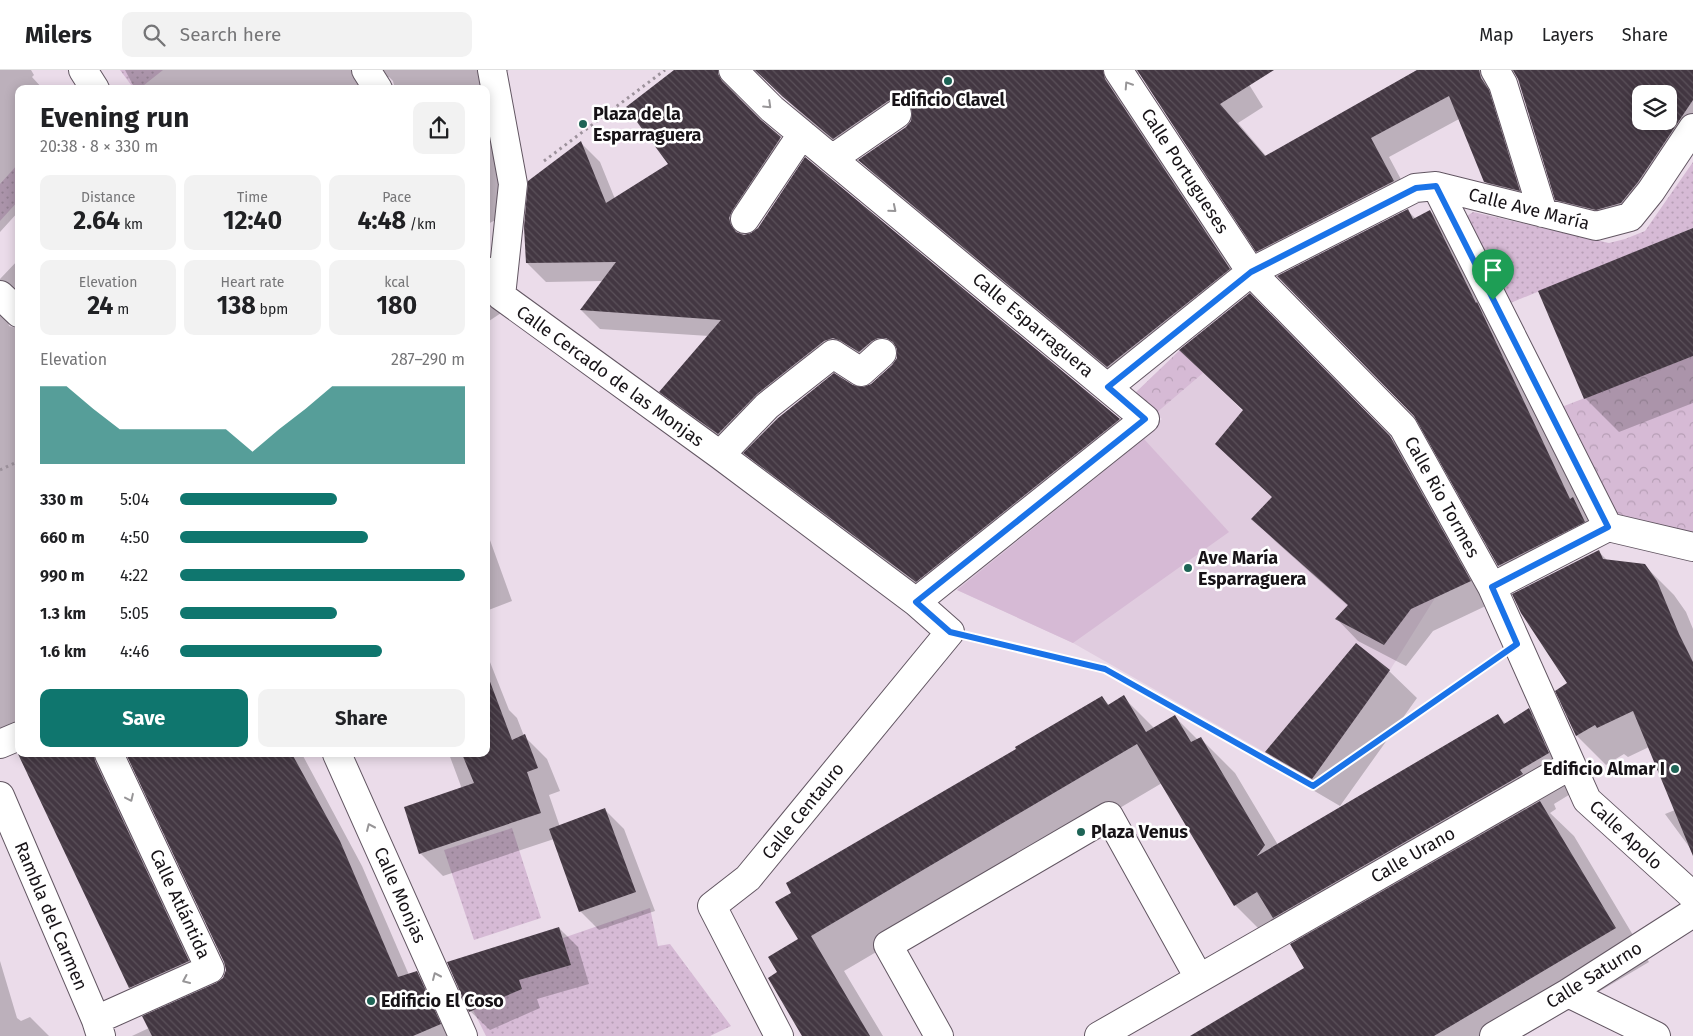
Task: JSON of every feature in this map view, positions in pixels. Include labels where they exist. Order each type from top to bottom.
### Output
[{"type":"street","points":[[83,70],[92,85]]},
{"type":"street","points":[[366,70],[375,85]]},
{"type":"street","points":[[492,70],[513,184],[494,301]]},
{"type":"street","name":"Calle Esparraguera","points":[[734,70],[772,109],[1145,419],[916,602]]},
{"type":"street","name":"Calle Portugueses","points":[[1118,70],[1251,272]]},
{"type":"street","points":[[1495,70],[1502,84],[1543,212]]},
{"type":"street","points":[[832,159],[897,114]]},
{"type":"street","name":"Calle Ave María","points":[[1108,387],[1251,272],[1416,188],[1436,186],[1596,226],[1630,218],[1651,191],[1693,128]]},
{"type":"street","points":[[745,219],[802,134]]},
{"type":"street","points":[[1436,186],[1608,527]]},
{"type":"street","name":"Calle Rio Tormes","points":[[1251,272],[1403,427],[1492,587],[1571,765]]},
{"type":"street","points":[[490,286],[494,301]]},
{"type":"street","points":[[0,295],[15,309]]},
{"type":"street","name":"Calle Cercado de las Monjas","points":[[494,301],[720,455],[916,602]]},
{"type":"street","name":"Calle Cercado de las Monjas","points":[[720,455],[767,406],[833,354],[861,372],[882,353]]},
{"type":"street","points":[[1492,587],[1608,527],[1693,546]]},
{"type":"street","points":[[916,602],[950,632]]},
{"type":"street","name":"Calle Centauro","points":[[779,1036],[712,906],[748,878],[950,632]]},
{"type":"street","points":[[0,744],[15,738]]},
{"type":"street","name":"Calle Atlántida","points":[[98,1028],[210,969],[110,757]]},
{"type":"street","name":"Calle Monjas","points":[[338,757],[463,1036]]},
{"type":"street","name":"Calle Apolo","points":[[1571,765],[1587,800],[1693,896]]},
{"type":"street","name":"Calle Urano","points":[[1099,1036],[1571,765]]},
{"type":"street","name":"Rambla del Carmen","points":[[0,797],[98,1028]]},
{"type":"street","points":[[939,1036],[888,945],[1109,816],[1199,978]]},
{"type":"street","name":"Calle Saturno","points":[[1494,1036],[1568,993],[1693,913]]},
{"type":"street","points":[[1568,993],[1656,1036]]},
{"type":"path","points":[[513,184],[665,70]]},
{"type":"path","points":[[0,470],[15,463]]},
{"type":"path","points":[[950,632],[1105,669],[1313,786],[1517,644]]},
{"type":"shaded area","name":"Ave María Esparraguera","points":[[1180,350],[1435,598],[1390,670],[1312,779],[1073,643],[957,590],[968,572],[1162,419],[1131,397]]},
{"type":"green space","points":[[120,70],[163,70],[144,85],[131,85]]},
{"type":"green space","points":[[1693,162],[1693,228],[1508,304],[1469,226],[1467,216],[1473,212],[1609,243],[1645,231]]},
{"type":"green space","points":[[15,167],[15,204],[0,221],[0,184]]},
{"type":"green space","points":[[1180,350],[1203,373],[1155,414],[1131,397]]},
{"type":"green space","points":[[1693,356],[1693,532],[1610,514],[1559,408]]},
{"type":"green space","points":[[1144,439],[1229,532],[1073,643],[957,590]]},
{"type":"green space","points":[[512,828],[541,918],[474,940],[444,850]]},
{"type":"green space","points":[[650,908],[658,946],[670,944],[731,1026],[710,1036],[486,1036],[473,1010],[521,989],[519,980],[570,965],[563,938]]},
{"type":"building","points":[[674,70],[718,70],[722,81],[781,137],[732,211],[729,218],[736,232],[744,235],[758,228],[805,157],[1120,419],[916,582],[743,453],[778,418],[834,373],[853,385],[863,387],[871,384],[897,358],[897,349],[893,342],[886,338],[878,338],[859,352],[833,338],[824,341],[757,394],[718,434],[659,392],[721,320],[580,310],[616,262],[526,263],[524,227],[528,181],[581,141],[606,203],[668,164],[626,107]]},
{"type":"building","points":[[755,70],[1103,70],[1105,79],[1230,269],[1107,367],[858,160],[906,127],[911,121],[912,112],[910,106],[904,100],[896,98],[888,101],[833,139],[783,97]]},
{"type":"building","points":[[1137,70],[1274,70],[1220,104],[1265,156],[1417,70],[1479,70],[1481,78],[1489,90],[1520,191],[1484,182],[1449,96],[1371,138],[1394,181],[1256,252]]},
{"type":"building","points":[[1513,70],[1693,70],[1693,100],[1677,124],[1677,85],[1632,85],[1632,130],[1673,130],[1638,182],[1621,203],[1596,210],[1555,200],[1518,79]]},
{"type":"building","points":[[1408,209],[1413,219],[1430,210],[1477,302],[1570,499],[1573,497],[1585,522],[1498,566],[1414,416],[1277,276]]},
{"type":"building","points":[[1693,228],[1693,356],[1584,399],[1538,291]]},
{"type":"building","points":[[1250,293],[1390,436],[1471,581],[1411,609],[1384,645],[1335,619],[1348,605],[1251,519],[1272,497],[1215,444],[1243,410],[1179,350]]},
{"type":"building","points":[[1599,550],[1603,559],[1645,564],[1657,581],[1693,662],[1693,856],[1633,711],[1597,728],[1595,725],[1576,736],[1555,691],[1567,683],[1521,613],[1512,594]]},
{"type":"building","points":[[1356,643],[1390,670],[1312,779],[1265,752]]},
{"type":"building","points":[[490,682],[512,740],[525,734],[538,768],[527,772],[541,813],[419,854],[404,807],[474,783],[463,757],[490,757]]},
{"type":"building","points":[[1124,695],[1146,732],[1175,715],[1191,742],[1201,737],[1265,845],[1257,856],[1498,714],[1504,724],[1529,708],[1549,753],[1520,770],[1523,774],[1273,918],[1257,892],[1234,906],[1137,744],[811,936],[870,1036],[802,1036],[768,978],[777,972],[768,957],[798,939],[775,902],[791,893],[786,883],[1016,749],[1015,747],[1102,696],[1108,705]]},
{"type":"building","points":[[19,757],[94,757],[189,961],[129,988]]},
{"type":"building","points":[[127,757],[294,757],[340,841],[398,977],[417,971],[441,1024],[413,1036],[152,1036],[142,1016],[216,983],[223,978],[226,970],[224,962]]},
{"type":"building","points":[[1540,801],[1616,928],[1434,1036],[1190,1036],[1304,968],[1290,944]]},
{"type":"building","points":[[605,808],[636,892],[579,912],[549,829]]},
{"type":"building","points":[[559,927],[571,965],[519,980],[522,989],[469,1012],[447,962]]},
{"type":"place","name":"Edificio Clavel","points":[[948,81]]},
{"type":"place","name":"Plaza de la Esparraguera","points":[[583,124]]},
{"type":"place","name":"Ave María Esparraguera","points":[[1188,568]]},
{"type":"place","name":"Edificio Almar I","points":[[1675,769]]},
{"type":"place","name":"Plaza Venus","points":[[1081,832]]},
{"type":"place","name":"Edificio El Coso","points":[[371,1001]]},
{"type":"route","points":[[1436,186],[1493,300],[1608,527],[1492,587],[1517,644],[1313,786],[1105,669],[950,632],[916,602],[1145,419],[1108,387],[1251,272],[1416,188],[1436,186]]}]
